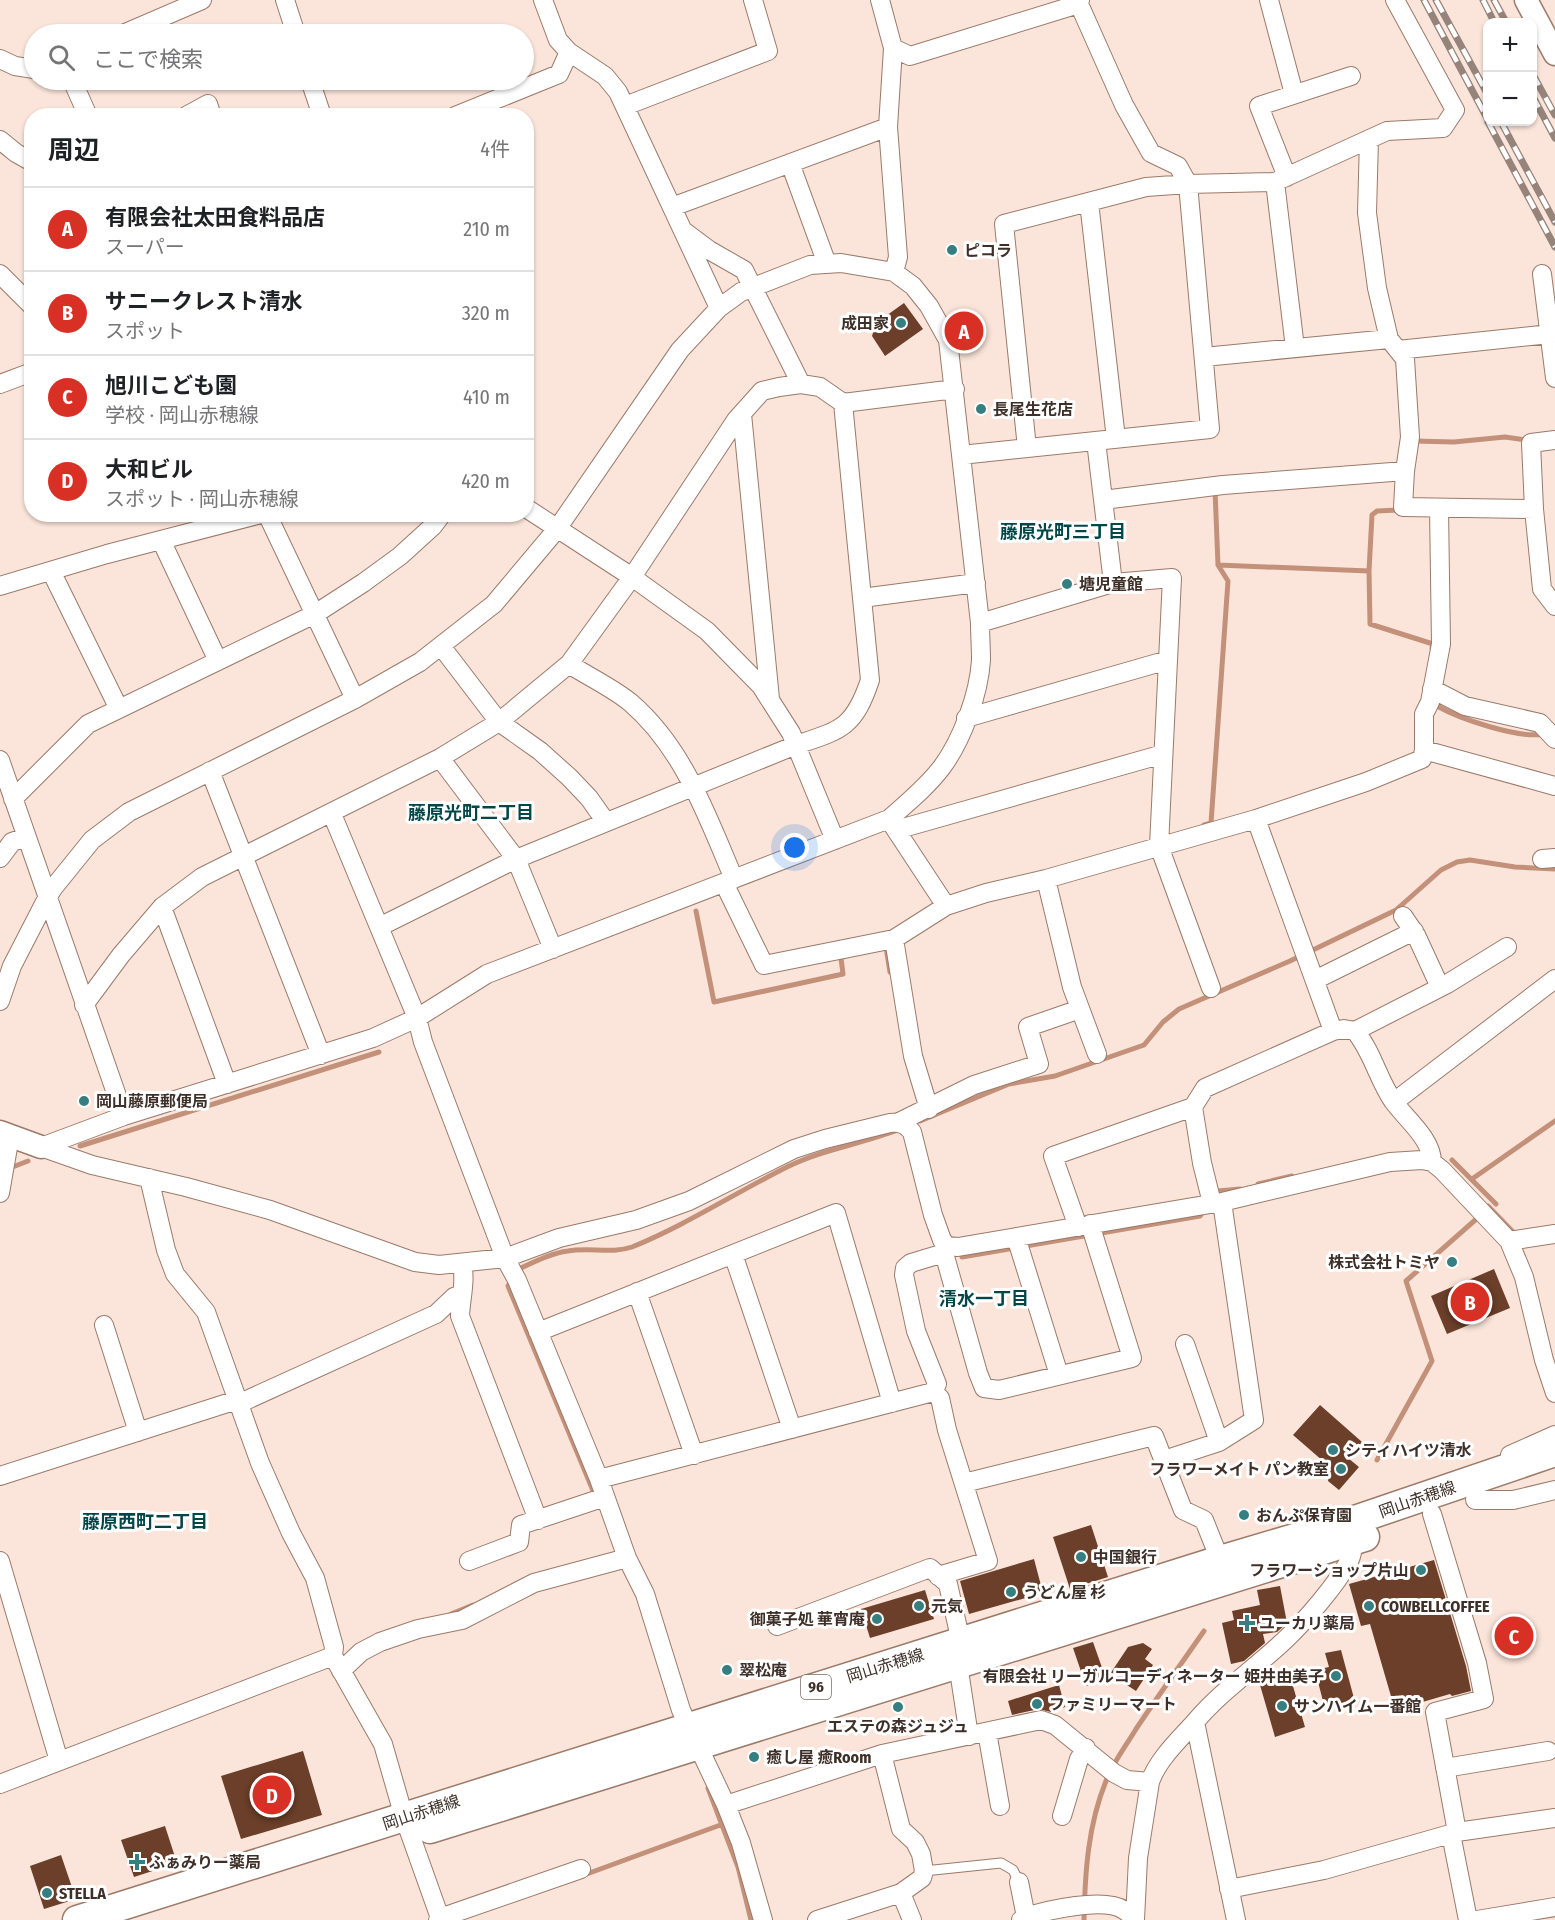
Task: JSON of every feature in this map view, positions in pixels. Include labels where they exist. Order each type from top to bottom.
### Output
[{"type":"main road","name":"岡山赤穂線","points":[[77,1920],[407,1827],[1351,1531],[1419,1508],[1555,1452]]},
{"type":"main road","name":"岡山赤穂線","points":[[1419,1508],[1475,1500],[1555,1473]]},
{"type":"main road","name":"岡山赤穂線","points":[[959,1653],[1220,1560],[1351,1531]]},
{"type":"main road","name":"岡山赤穂線","points":[[143,1920],[407,1827]]},
{"type":"street","points":[[138,24],[162,8],[202,0]]},
{"type":"street","points":[[285,0],[293,24]]},
{"type":"street","points":[[543,0],[558,40],[569,52],[605,76],[618,92],[719,308]]},
{"type":"street","points":[[625,106],[768,51],[753,0]]},
{"type":"street","points":[[880,0],[893,48],[888,127],[898,257],[894,272]]},
{"type":"street","points":[[1269,0],[1294,94]]},
{"type":"street","points":[[1027,448],[1004,224],[1146,187],[1281,180],[1387,131],[1443,128],[1455,110],[1395,0]]},
{"type":"street","points":[[1526,0],[1555,54]]},
{"type":"street","points":[[893,48],[910,56],[1080,2],[1124,105],[1151,153],[1178,166],[1188,184],[1210,429],[961,455]]},
{"type":"street","points":[[534,84],[559,74],[569,52]]},
{"type":"street","points":[[0,59],[24,67]]},
{"type":"street","points":[[1295,348],[1281,180],[1259,106],[1351,76]]},
{"type":"street","points":[[76,90],[84,108]]},
{"type":"street","points":[[313,90],[319,108]]},
{"type":"street","points":[[475,108],[519,90]]},
{"type":"street","points":[[672,207],[888,127]]},
{"type":"street","points":[[1369,139],[1367,213],[1377,288],[1393,344],[1405,359],[1410,436],[1403,507],[1533,509]]},
{"type":"street","points":[[0,140],[24,158]]},
{"type":"street","points":[[790,164],[827,264]]},
{"type":"street","points":[[1089,202],[1116,439]]},
{"type":"street","points":[[683,231],[744,270],[801,384]]},
{"type":"street","points":[[0,1001],[12,966],[47,898],[92,840],[129,812],[355,699],[420,662],[494,604],[557,529],[680,350],[719,308],[741,292],[810,265],[841,263],[894,272],[913,286],[929,306],[948,340],[976,583],[981,661],[974,699],[942,767],[911,800],[892,825]]},
{"type":"street","points":[[0,274],[24,298]]},
{"type":"street","points":[[1542,274],[1555,378]]},
{"type":"street","points":[[1204,357],[1295,348],[1550,334]]},
{"type":"street","points":[[0,384],[24,375]]},
{"type":"street","points":[[84,1005],[121,955],[162,907],[202,877],[440,758],[499,722],[569,664],[632,577],[742,414],[762,391],[801,384],[820,387],[843,403],[955,389]]},
{"type":"street","points":[[379,927],[516,859],[796,745],[830,734],[848,723],[861,706],[870,680],[843,403]]},
{"type":"street","points":[[742,414],[770,700]]},
{"type":"street","points":[[1555,440],[1531,443],[1533,509],[1542,589],[1555,606]]},
{"type":"street","points":[[1096,441],[1113,584]]},
{"type":"street","points":[[1103,500],[1223,485],[1405,471]]},
{"type":"street","points":[[569,664],[630,703],[669,745],[695,786],[729,881],[764,965],[894,939],[946,906],[1256,819],[1366,782],[1422,759],[1424,714],[1430,702],[1441,644],[1439,508]]},
{"type":"street","points":[[534,513],[632,577],[707,631],[761,686],[791,733],[835,840]]},
{"type":"street","points":[[0,586],[230,522]]},
{"type":"street","points":[[271,522],[355,699]]},
{"type":"street","points":[[13,799],[88,724],[315,614],[400,556],[436,522]]},
{"type":"street","points":[[161,540],[218,661]]},
{"type":"street","points":[[51,571],[119,709]]},
{"type":"street","points":[[980,623],[1113,584],[1172,578],[1159,846],[1210,988]]},
{"type":"street","points":[[862,598],[976,583]]},
{"type":"street","points":[[441,646],[499,722],[540,751],[569,777],[589,798],[606,822]]},
{"type":"street","points":[[966,718],[1168,660]]},
{"type":"street","points":[[1432,689],[1465,706],[1540,723],[1551,735]]},
{"type":"street","points":[[1424,750],[1555,786]]},
{"type":"street","points":[[42,1147],[124,1116],[373,1038],[417,1018],[488,974],[835,840],[1163,754]]},
{"type":"street","points":[[440,758],[516,859],[553,949]]},
{"type":"street","points":[[0,760],[124,1116]]},
{"type":"street","points":[[210,771],[321,1056]]},
{"type":"street","points":[[332,814],[417,1018],[423,1041],[511,1269],[599,1479],[627,1558],[645,1594],[692,1737],[726,1805],[741,1843],[763,1920]]},
{"type":"street","points":[[1256,819],[1333,1031]]},
{"type":"street","points":[[892,825],[946,906]]},
{"type":"street","points":[[0,858],[12,842],[26,837]]},
{"type":"street","points":[[1046,879],[1072,987],[1096,1054]]},
{"type":"street","points":[[162,907],[227,1084]]},
{"type":"street","points":[[1403,916],[1414,931],[1440,987]]},
{"type":"street","points":[[1315,980],[1414,931]]},
{"type":"street","points":[[894,939],[913,1056],[925,1110]]},
{"type":"street","points":[[906,1126],[933,1215],[946,1249],[978,1373],[984,1388],[999,1390],[1132,1358],[1089,1230],[1053,1156],[1193,1107],[1205,1088],[1333,1031],[1344,1029],[1355,1031],[1440,987],[1507,947]]},
{"type":"street","points":[[1394,1102],[1555,979]]},
{"type":"street","points":[[0,1193],[5,1134],[92,1165],[270,1210],[415,1262],[439,1265],[462,1263],[511,1269],[559,1238],[636,1221],[678,1205],[794,1149],[825,1139],[906,1126],[925,1110],[974,1085],[1039,1064],[1028,1027],[1080,1009]]},
{"type":"street","points":[[1355,1031],[1362,1040],[1394,1102],[1432,1151],[1432,1162]]},
{"type":"street","points":[[1164,1460],[1219,1442],[1254,1420],[1217,1202],[1202,1163],[1193,1107]]},
{"type":"street","points":[[599,1479],[933,1392],[937,1384],[916,1331],[904,1275],[905,1268],[911,1263],[946,1249],[1018,1244],[1217,1202],[1390,1162],[1422,1160],[1432,1162],[1483,1214],[1517,1240],[1544,1360],[1555,1393]]},
{"type":"street","points":[[149,1178],[166,1250],[175,1274],[206,1312],[260,1463],[291,1533],[315,1578],[337,1663],[383,1744],[407,1827],[442,1920],[581,1869]]},
{"type":"street","points":[[538,1332],[836,1213],[892,1403]]},
{"type":"street","points":[[1517,1240],[1555,1234]]},
{"type":"street","points":[[1018,1244],[1059,1375]]},
{"type":"street","points":[[733,1254],[792,1429]]},
{"type":"street","points":[[462,1263],[466,1277],[461,1294],[460,1316],[538,1520]]},
{"type":"street","points":[[637,1292],[694,1455]]},
{"type":"street","points":[[0,1476],[238,1402],[436,1314],[454,1297],[461,1294]]},
{"type":"street","points":[[104,1325],[138,1432]]},
{"type":"street","points":[[1185,1344],[1219,1442]]},
{"type":"street","points":[[933,1392],[940,1398],[947,1430],[987,1562],[938,1576]]},
{"type":"street","points":[[1468,1920],[1435,1712],[1484,1699],[1476,1662],[1419,1508],[1555,1436],[1555,1424]]},
{"type":"street","points":[[964,1483],[1154,1436],[1183,1510],[1204,1520],[1220,1560]]},
{"type":"street","points":[[1475,1500],[1513,1500],[1555,1490]]},
{"type":"street","points":[[469,1561],[519,1542],[521,1526],[605,1497]]},
{"type":"street","points":[[1135,1920],[1138,1858],[1153,1774],[1169,1751],[1208,1706],[1288,1637],[1316,1606],[1349,1562],[1351,1531]]},
{"type":"street","points":[[0,1784],[337,1663],[380,1642],[418,1629],[462,1620],[534,1583],[627,1558]]},
{"type":"street","points":[[0,1561],[59,1761]]},
{"type":"street","points":[[777,1626],[930,1568],[948,1584],[959,1653],[978,1734],[1000,1806]]},
{"type":"street","points":[[726,1805],[882,1754],[1041,1720],[1055,1725],[1127,1780],[1150,1782]]},
{"type":"street","points":[[1196,1722],[1236,1920]]},
{"type":"street","points":[[1062,1816],[1079,1759],[1086,1748]]},
{"type":"street","points":[[1445,1768],[1548,1751]]},
{"type":"street","points":[[817,1920],[901,1893],[922,1878],[924,1871],[921,1854],[915,1842],[901,1829],[882,1754]]},
{"type":"street","points":[[1229,1889],[1324,1870],[1454,1833],[1555,1818]]},
{"type":"street","points":[[1019,1882],[1025,1919],[1050,1909],[1084,1905],[1123,1909],[1135,1920]]},
{"type":"street","points":[[901,1893],[912,1920]]},
{"type":"street","points":[[1477,1920],[1555,1907]]},
{"type":"lane","points":[[924,1871],[1001,1863],[1012,1870],[1019,1882]]},
{"type":"building","points":[[904,303],[923,329],[885,356],[872,336],[876,323]]},
{"type":"building","points":[[1494,1269],[1510,1308],[1447,1334],[1431,1296]]},
{"type":"building","name":"シティハイツ清水","points":[[1320,1405],[1362,1442],[1348,1458],[1359,1467],[1339,1490],[1328,1481],[1331,1468],[1293,1435]]},
{"type":"building","name":"中国銀行","points":[[1091,1525],[1108,1577],[1070,1589],[1053,1537]]},
{"type":"building","points":[[1034,1559],[1043,1593],[969,1614],[960,1581]]},
{"type":"building","points":[[1434,1560],[1466,1666],[1471,1691],[1452,1696],[1450,1694],[1395,1710],[1370,1624],[1361,1626],[1349,1584]]},
{"type":"building","points":[[1280,1586],[1287,1623],[1277,1632],[1263,1634],[1265,1643],[1244,1661],[1231,1664],[1222,1623],[1234,1620],[1232,1611],[1260,1605],[1257,1590]]},
{"type":"building","points":[[925,1590],[934,1619],[870,1638],[861,1609]]},
{"type":"building","points":[[1093,1642],[1106,1679],[1086,1686],[1073,1648]]},
{"type":"building","points":[[1143,1643],[1152,1649],[1145,1659],[1153,1665],[1136,1691],[1110,1674],[1128,1647]]},
{"type":"building","points":[[1341,1650],[1355,1702],[1325,1709],[1315,1670],[1329,1667],[1325,1653]]},
{"type":"building","name":"サンハイム一番館","points":[[1290,1676],[1305,1727],[1275,1737],[1260,1685]]},
{"type":"building","name":"ファミリーマート","points":[[1059,1685],[1065,1707],[1051,1712],[1039,1709],[1012,1715],[1008,1701]]},
{"type":"building","points":[[303,1751],[322,1815],[241,1839],[221,1776]]},
{"type":"building","points":[[165,1826],[177,1863],[134,1877],[121,1840]]},
{"type":"building","points":[[61,1855],[76,1899],[44,1909],[30,1866]]},
{"type":"waterway","points":[[1414,441],[1454,442],[1505,437],[1526,440]]},
{"type":"waterway","points":[[1215,490],[1218,565],[1369,571],[1370,624],[1433,644],[1432,648]]},
{"type":"waterway","points":[[1369,571],[1372,515],[1377,511],[1398,510],[1398,506]]},
{"type":"waterway","points":[[1204,825],[1211,823],[1228,581],[1218,565]]},
{"type":"waterway","points":[[1437,706],[1460,717],[1505,731],[1520,734],[1544,734]]},
{"type":"waterway","points":[[920,1121],[1009,1084],[1055,1076],[1144,1045],[1163,1022],[1179,1009],[1290,961],[1396,910],[1441,870],[1457,862],[1470,860],[1515,867],[1555,869]]},
{"type":"waterway","points":[[696,911],[714,1002],[843,974],[841,958],[846,956]]},
{"type":"waterway","points":[[888,945],[886,947],[890,972]]},
{"type":"waterway","points":[[80,1146],[379,1052]]},
{"type":"waterway","points":[[1472,1179],[1555,1121]]},
{"type":"waterway","points":[[518,1272],[521,1268],[562,1252],[617,1250],[632,1247],[672,1229],[787,1167],[900,1129]]},
{"type":"waterway","points":[[1452,1160],[1496,1204]]},
{"type":"waterway","points":[[10,1168],[28,1161]]},
{"type":"waterway","points":[[1258,1184],[1292,1176]]},
{"type":"waterway","points":[[1216,1193],[1240,1189]]},
{"type":"waterway","points":[[1488,1206],[1517,1236]]},
{"type":"waterway","points":[[962,1257],[1200,1216],[1202,1213]]},
{"type":"waterway","points":[[1377,1460],[1432,1361],[1406,1281],[1482,1214]]},
{"type":"waterway","points":[[512,1279],[508,1286],[594,1493]]},
{"type":"waterway","points":[[451,1614],[473,1605]]},
{"type":"waterway","points":[[1084,1920],[1091,1832],[1109,1774],[1136,1729],[1204,1631]]},
{"type":"waterway","points":[[708,1788],[738,1867],[751,1920]]},
{"type":"waterway","points":[[584,1875],[723,1824]]},
{"type":"railway","points":[[1424,0],[1483,111]]},
{"type":"railway","points":[[1436,0],[1483,86]]},
{"type":"railway","points":[[1483,0],[1492,18]]},
{"type":"railway","points":[[1494,0],[1504,18]]},
{"type":"railway","points":[[1537,82],[1555,115]]},
{"type":"railway","points":[[1537,104],[1555,138]]},
{"type":"railway","points":[[1490,126],[1555,247]]},
{"type":"railway","points":[[1503,126],[1555,222]]},
{"type":"place","name":"ピコラ","points":[[952,250]]},
{"type":"place","name":"成田家","points":[[901,323]]},
{"type":"place","name":"有限会社太田食料品店","points":[[964,331]]},
{"type":"place","name":"長尾生花店","points":[[981,409]]},
{"type":"place","name":"塘児童館","points":[[1067,584]]},
{"type":"place","name":"岡山藤原郵便局","points":[[84,1101]]},
{"type":"place","name":"株式会社トミヤ","points":[[1452,1262]]},
{"type":"place","name":"サニークレスト清水","points":[[1470,1302]]},
{"type":"place","name":"シティハイツ清水","points":[[1333,1450]]},
{"type":"place","name":"フラワーメイト パン教室","points":[[1341,1469]]},
{"type":"place","name":"おんぷ保育園","points":[[1244,1515]]},
{"type":"place","name":"中国銀行","points":[[1081,1557]]},
{"type":"place","name":"フラワーショップ片山","points":[[1421,1570]]},
{"type":"place","name":"うどん屋 杉","points":[[1011,1592]]},
{"type":"place","name":"元気","points":[[919,1606]]},
{"type":"place","name":"COWBELLCOFFEE","points":[[1369,1606]]},
{"type":"place","name":"御菓子処 華宵庵","points":[[877,1619]]},
{"type":"place","name":"ユーカリ薬局","points":[[1247,1623]]},
{"type":"place","name":"旭川こども園","points":[[1514,1636]]},
{"type":"place","name":"翠松庵","points":[[727,1670]]},
{"type":"place","name":"有限会社 リーガルコーディネーター 姫井由美子","points":[[1336,1676]]},
{"type":"place","name":"ファミリーマート","points":[[1037,1704]]},
{"type":"place","name":"サンハイム一番館","points":[[1282,1706]]},
{"type":"place","name":"エステの森ジュジュ","points":[[898,1707]]},
{"type":"place","name":"癒し屋 癒Room","points":[[754,1757]]},
{"type":"place","name":"大和ビル","points":[[272,1795]]},
{"type":"place","name":"ふぁみりー薬局","points":[[137,1862]]},
{"type":"place","name":"STELLA","points":[[47,1893]]},
{"type":"district","name":"藤原光町三丁目","points":[[1063,532]]},
{"type":"district","name":"藤原光町二丁目","points":[[471,813]]},
{"type":"district","name":"清水一丁目","points":[[984,1299]]},
{"type":"district","name":"藤原西町二丁目","points":[[145,1522]]}]
